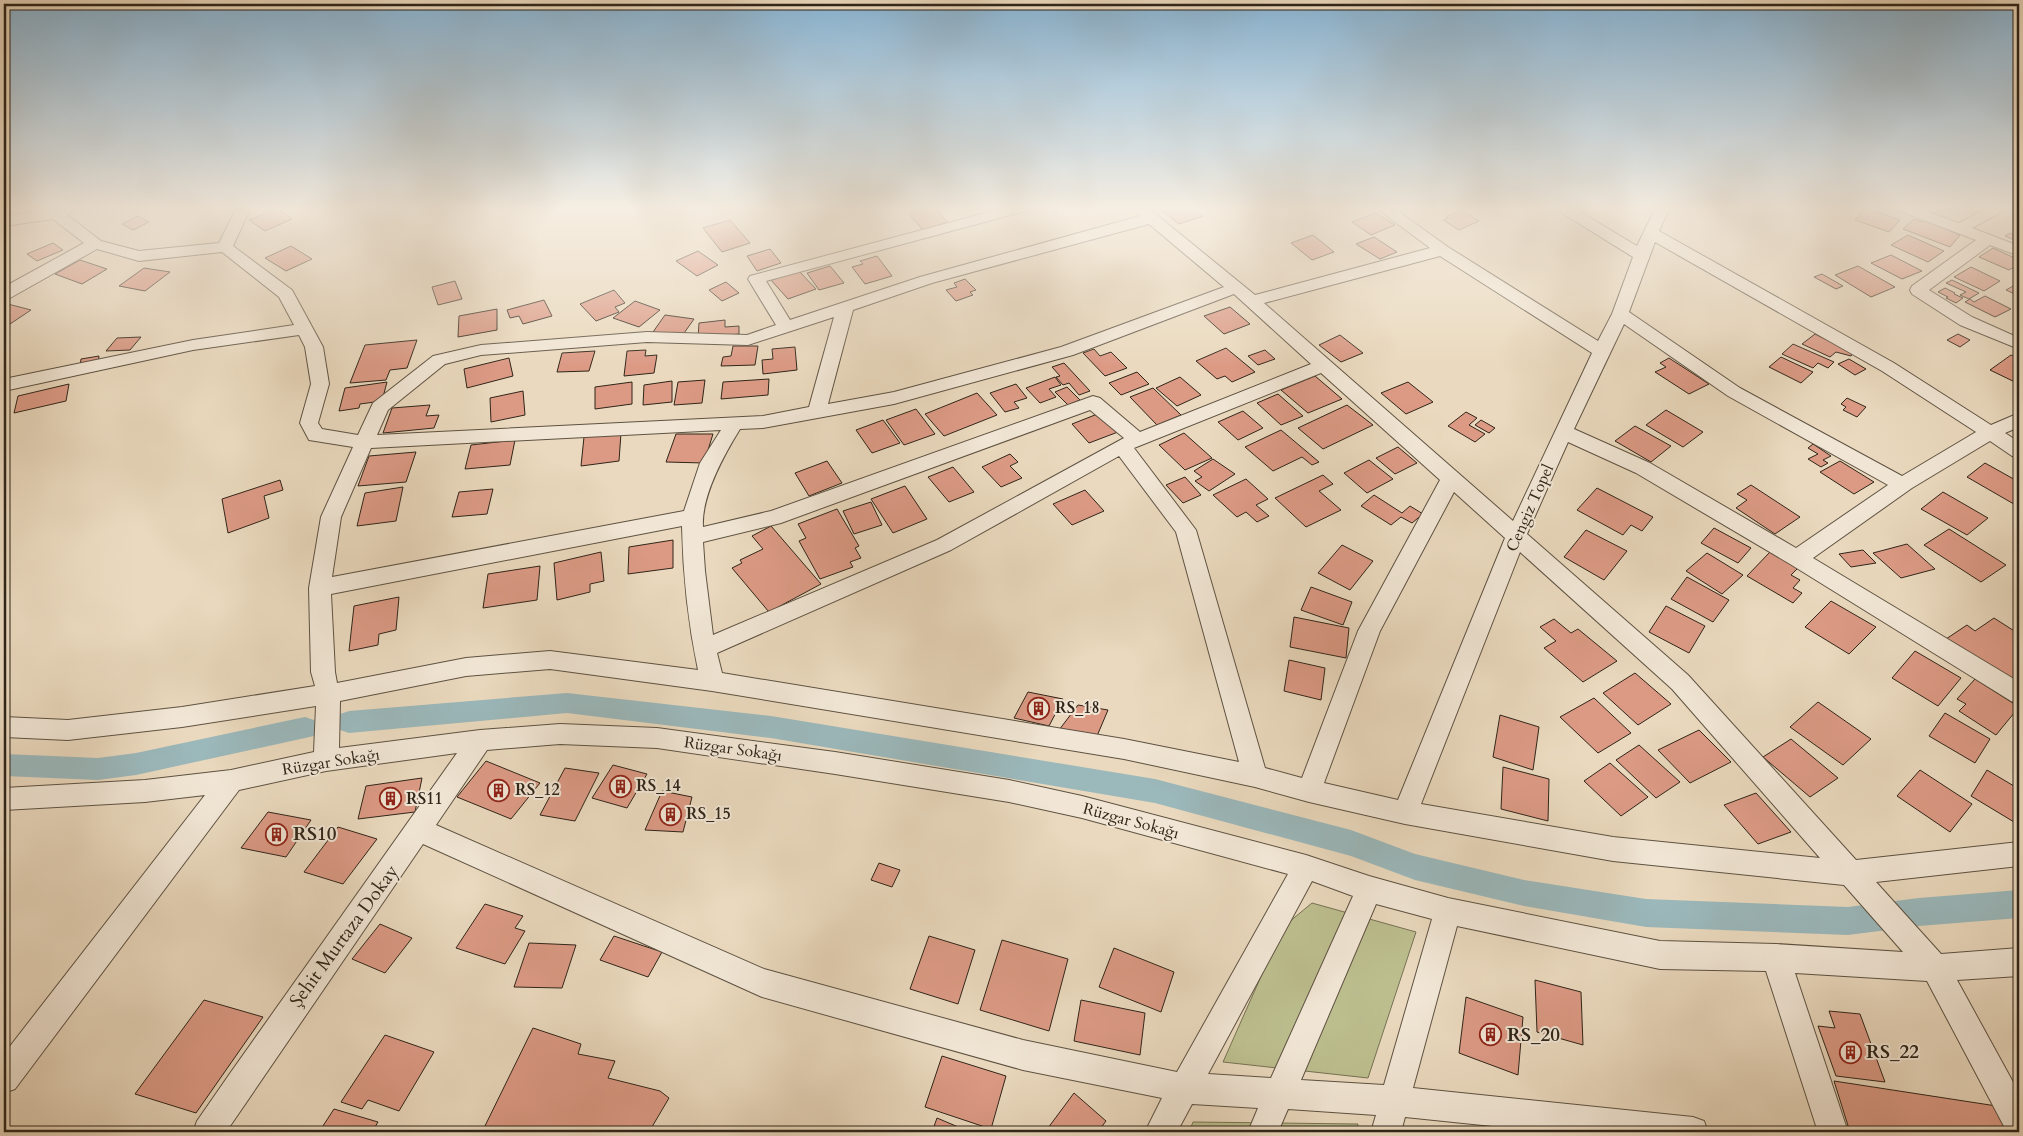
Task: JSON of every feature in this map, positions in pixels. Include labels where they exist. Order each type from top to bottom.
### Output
[{"type":"street","points":[[4,294],[67,260]]},
{"type":"street","points":[[242,260],[286,294],[314,346],[320,384],[308,423],[316,435],[365,442],[763,422],[894,398],[1067,351],[1244,295],[1398,260]]},
{"type":"street","points":[[786,328],[756,279],[827,260]]},
{"type":"street","points":[[326,760],[328,694],[323,672],[320,588],[331,517],[380,407],[439,360],[481,350],[646,337],[748,340],[990,260]]},
{"type":"street","points":[[1202,260],[1324,365],[1680,682],[1934,968],[2019,1123]]},
{"type":"street","points":[[1458,260],[1602,352]]},
{"type":"street","name":"Cengiz Topel","points":[[1405,813],[1516,536],[1563,432],[1620,314],[1640,260]]},
{"type":"street","points":[[1698,260],[1888,367],[2019,451]]},
{"type":"street","points":[[1959,260],[1918,290],[1966,321],[2019,344]]},
{"type":"street","points":[[817,412],[845,308]]},
{"type":"street","points":[[1620,314],[1734,392],[1902,484]]},
{"type":"street","points":[[4,385],[194,345],[305,329]]},
{"type":"street","points":[[705,648],[944,545],[1130,443],[1324,365]]},
{"type":"street","points":[[320,588],[692,527],[774,518],[1093,402],[1130,443],[1186,530],[1255,776]]},
{"type":"street","points":[[1797,558],[1902,484],[1990,432],[2019,419]]},
{"type":"street","points":[[712,681],[700,626],[694,571],[692,527],[710,463],[735,423]]},
{"type":"street","points":[[1563,432],[1642,468],[1797,558],[2019,694]]},
{"type":"street","points":[[1310,791],[1369,631],[1451,478]]},
{"type":"street","points":[[4,727],[68,730],[182,717],[328,694],[466,666],[550,660],[712,681],[1124,748],[1255,776],[1405,813],[1613,849],[1848,873],[2019,854]]},
{"type":"street","name":"Rüzgar Sokağı","points":[[4,799],[128,792],[230,781],[326,760],[480,740],[560,734],[657,738],[836,763],[1018,793],[1082,807],[1306,867],[1369,889],[1448,911],[1660,955],[1776,958],[1934,968],[2019,962]]},
{"type":"street","name":"Şehit Murtaza Dokay","points":[[208,1132],[286,1017],[420,830],[480,740]]},
{"type":"street","points":[[4,1078],[230,781]]},
{"type":"street","points":[[420,830],[762,983],[1022,1055],[1184,1088],[1395,1101],[1693,1132]]},
{"type":"street","points":[[1160,1132],[1306,867]]},
{"type":"street","points":[[1263,1132],[1369,889]]},
{"type":"street","points":[[1386,1132],[1448,911]]},
{"type":"street","points":[[1776,958],[1833,1132]]},
{"type":"green space","points":[[1312,903],[1416,932],[1368,1078],[1223,1062],[1283,927]]},
{"type":"green space","points":[[1193,1122],[1358,1124],[1356,1132],[1189,1132]]},
{"type":"building","points":[[80,260],[107,269],[82,284],[55,274]]},
{"type":"building","points":[[268,260],[310,260],[286,271]]},
{"type":"building","points":[[711,260],[718,265],[697,276],[676,261]]},
{"type":"building","points":[[750,260],[779,260],[781,263],[757,271]]},
{"type":"building","points":[[880,260],[892,276],[865,284],[852,267],[863,264],[860,261]]},
{"type":"building","points":[[1878,260],[1901,260],[1922,271],[1902,279],[1871,263]]},
{"type":"building","points":[[1986,260],[2019,260],[2019,269],[2014,267],[2009,270]]},
{"type":"building","points":[[830,266],[844,283],[819,290],[807,273]]},
{"type":"building","points":[[1858,266],[1895,287],[1871,297],[1835,275]]},
{"type":"building","points":[[1971,267],[2000,281],[1984,291],[1954,277]]},
{"type":"building","points":[[144,268],[170,272],[145,291],[119,286]]},
{"type":"building","points":[[798,270],[816,289],[788,299],[770,279]]},
{"type":"building","points":[[1822,274],[1843,286],[1836,289],[1814,277]]},
{"type":"building","points":[[965,279],[976,290],[970,292],[973,295],[956,301],[946,290],[957,287],[954,283]]},
{"type":"building","points":[[1952,280],[1979,293],[1969,299],[1960,295],[1966,292],[1946,283]]},
{"type":"building","points":[[455,281],[462,299],[438,305],[432,287]]},
{"type":"building","points":[[726,282],[739,293],[722,301],[709,290]]},
{"type":"building","points":[[2013,286],[2019,289],[2019,296],[2006,290]]},
{"type":"building","points":[[1945,288],[1963,298],[1956,303],[1946,298],[1948,297],[1938,292]]},
{"type":"building","points":[[614,290],[625,303],[615,307],[619,312],[596,321],[580,304]]},
{"type":"building","points":[[1985,296],[2011,309],[1995,317],[1965,302],[1970,299],[1974,302]]},
{"type":"building","points":[[544,300],[552,316],[523,324],[519,316],[510,318],[507,310]]},
{"type":"building","points":[[635,301],[660,310],[639,327],[613,318]]},
{"type":"building","points":[[4,303],[31,310],[4,328]]},
{"type":"building","points":[[1230,307],[1250,324],[1224,334],[1204,316]]},
{"type":"building","points":[[497,309],[497,330],[458,337],[459,316]]},
{"type":"building","points":[[665,315],[694,319],[682,336],[653,332]]},
{"type":"building","points":[[725,320],[725,327],[739,326],[739,334],[698,338],[699,323]]},
{"type":"building","points":[[1815,334],[1853,353],[1851,356],[1836,352],[1830,357],[1802,344]]},
{"type":"building","points":[[1958,334],[1970,340],[1960,347],[1947,340]]},
{"type":"building","points":[[1340,335],[1363,353],[1341,362],[1319,345]]},
{"type":"building","points":[[141,337],[130,350],[106,351],[117,338]]},
{"type":"building","points":[[417,340],[407,368],[390,370],[386,380],[350,383],[365,345]]},
{"type":"building","points":[[1793,344],[1834,362],[1828,368],[1818,363],[1813,368],[1782,354]]},
{"type":"building","points":[[733,346],[758,346],[755,365],[721,366],[723,357],[731,356]]},
{"type":"building","points":[[795,347],[797,370],[763,374],[762,360],[773,359],[772,349]]},
{"type":"building","points":[[1226,348],[1255,372],[1232,382],[1225,376],[1217,379],[1196,361]]},
{"type":"building","points":[[1094,349],[1100,356],[1111,352],[1127,368],[1105,376],[1083,353]]},
{"type":"building","points":[[646,350],[645,356],[657,355],[654,373],[624,376],[627,351]]},
{"type":"building","points":[[1265,350],[1275,359],[1258,365],[1248,356]]},
{"type":"building","points":[[595,351],[589,371],[557,372],[562,353]]},
{"type":"building","points":[[2011,355],[2019,359],[2019,384],[1990,370]]},
{"type":"building","points":[[99,356],[98,363],[80,366],[81,359]]},
{"type":"building","points":[[1781,357],[1813,372],[1801,383],[1769,367]]},
{"type":"building","points":[[509,358],[513,376],[467,388],[464,369]]},
{"type":"building","points":[[1669,358],[1709,384],[1689,394],[1655,372],[1666,367],[1660,363]]},
{"type":"building","points":[[1849,359],[1866,369],[1855,375],[1838,364]]},
{"type":"building","points":[[1064,363],[1090,391],[1079,395],[1069,383],[1063,385],[1056,377],[1060,376],[1052,367]]},
{"type":"building","points":[[1137,372],[1149,384],[1121,395],[1109,383]]},
{"type":"building","points":[[1315,376],[1342,399],[1308,413],[1281,390]]},
{"type":"building","points":[[1055,377],[1061,385],[1049,389],[1056,397],[1040,403],[1026,388]]},
{"type":"building","points":[[1180,377],[1201,395],[1177,406],[1156,388]]},
{"type":"building","points":[[769,379],[768,395],[721,399],[723,382]]},
{"type":"building","points":[[705,380],[702,403],[674,405],[678,382]]},
{"type":"building","points":[[672,381],[672,402],[643,405],[644,385]]},
{"type":"building","points":[[387,382],[382,401],[360,404],[359,408],[339,411],[345,388]]},
{"type":"building","points":[[632,382],[632,404],[595,409],[595,387]]},
{"type":"building","points":[[1408,382],[1433,402],[1406,414],[1381,393]]},
{"type":"building","points":[[69,384],[66,401],[14,413],[18,396]]},
{"type":"building","points":[[1016,384],[1027,398],[1014,402],[1019,408],[1005,412],[990,393]]},
{"type":"building","points":[[1067,387],[1080,400],[1068,405],[1055,392]]},
{"type":"building","points":[[1153,388],[1181,415],[1157,425],[1130,397]]},
{"type":"building","points":[[523,391],[525,415],[491,422],[490,398]]},
{"type":"building","points":[[977,393],[997,415],[944,436],[925,414]]},
{"type":"building","points":[[1278,394],[1303,416],[1281,425],[1257,403]]},
{"type":"building","points":[[1847,398],[1866,407],[1857,417],[1843,410],[1846,407],[1841,404]]},
{"type":"building","points":[[430,405],[426,416],[439,415],[434,428],[383,433],[392,408]]},
{"type":"building","points":[[1347,405],[1373,425],[1323,449],[1298,428]]},
{"type":"building","points":[[916,409],[935,434],[904,445],[886,420]]},
{"type":"building","points":[[1666,410],[1703,432],[1683,447],[1646,425]]},
{"type":"building","points":[[1243,411],[1263,428],[1238,440],[1218,422]]},
{"type":"building","points":[[1466,412],[1477,418],[1469,425],[1485,434],[1475,442],[1448,426]]},
{"type":"building","points":[[1100,413],[1118,432],[1089,443],[1072,424]]},
{"type":"building","points":[[883,420],[900,443],[872,453],[856,430]]},
{"type":"building","points":[[1481,420],[1495,428],[1489,433],[1475,425]]},
{"type":"building","points":[[1635,426],[1671,446],[1651,462],[1615,441]]},
{"type":"building","points":[[1281,430],[1319,462],[1312,465],[1302,457],[1273,471],[1245,447]]},
{"type":"building","points":[[621,433],[619,461],[581,466],[584,437]]},
{"type":"building","points":[[1184,433],[1212,458],[1185,470],[1159,445]]},
{"type":"building","points":[[676,434],[713,434],[704,463],[666,462]]},
{"type":"building","points":[[515,440],[510,465],[465,469],[471,445]]},
{"type":"building","points":[[1813,444],[1831,456],[1823,460],[1828,463],[1821,467],[1808,459],[1818,454],[1808,448]]},
{"type":"building","points":[[1398,447],[1417,463],[1395,474],[1376,458]]},
{"type":"building","points":[[416,452],[406,482],[358,486],[369,456]]},
{"type":"building","points":[[1010,454],[1018,462],[1010,466],[1022,478],[1001,487],[982,467]]},
{"type":"building","points":[[1213,459],[1235,474],[1209,491],[1195,481],[1202,477],[1194,471]]},
{"type":"building","points":[[1369,460],[1393,479],[1367,493],[1344,473]]},
{"type":"building","points":[[827,461],[842,483],[809,496],[795,473]]},
{"type":"building","points":[[1840,461],[1874,482],[1854,494],[1820,472]]},
{"type":"building","points":[[1985,463],[2019,482],[2019,507],[1967,477]]},
{"type":"building","points":[[953,467],[974,492],[949,502],[928,477]]},
{"type":"building","points":[[1323,475],[1333,484],[1319,491],[1341,510],[1306,527],[1275,498]]},
{"type":"building","points":[[1185,477],[1201,495],[1183,503],[1166,485]]},
{"type":"building","points":[[1246,479],[1268,499],[1256,505],[1269,516],[1257,522],[1246,512],[1237,517],[1213,495]]},
{"type":"building","points":[[280,480],[283,490],[264,496],[269,518],[228,533],[222,499]]},
{"type":"building","points":[[1751,485],[1800,517],[1775,534],[1736,508],[1747,500],[1737,494]]},
{"type":"building","points":[[905,486],[927,519],[893,533],[871,499]]},
{"type":"building","points":[[403,487],[396,521],[357,526],[365,493]]},
{"type":"building","points":[[1597,488],[1653,517],[1642,531],[1631,525],[1623,535],[1577,510]]},
{"type":"building","points":[[493,489],[487,514],[452,517],[459,492]]},
{"type":"building","points":[[1085,490],[1104,511],[1072,525],[1053,504]]},
{"type":"building","points":[[1943,492],[1988,518],[1967,535],[1921,509]]},
{"type":"building","points":[[1374,495],[1402,513],[1410,506],[1423,514],[1412,523],[1401,517],[1391,525],[1361,506]]},
{"type":"building","points":[[871,502],[882,525],[854,534],[843,511]]},
{"type":"building","points":[[837,509],[859,546],[855,548],[861,558],[850,562],[853,567],[820,579],[799,541],[806,538],[798,524]]},
{"type":"building","points":[[771,526],[821,584],[769,612],[732,568],[742,563],[740,560],[763,549],[752,536]]},
{"type":"building","points":[[1714,528],[1751,548],[1738,563],[1701,543]]},
{"type":"building","points":[[1949,529],[2006,565],[1981,582],[1924,545]]},
{"type":"building","points":[[1586,530],[1627,551],[1604,580],[1564,557]]},
{"type":"building","points":[[673,540],[673,568],[628,574],[629,547]]},
{"type":"building","points":[[1907,544],[1935,569],[1901,578],[1873,553]]},
{"type":"building","points":[[1342,545],[1373,561],[1350,590],[1318,573]]},
{"type":"building","points":[[1863,550],[1876,563],[1851,567],[1839,554]]},
{"type":"building","points":[[601,552],[604,581],[590,584],[590,592],[557,600],[554,563]]},
{"type":"building","points":[[1770,552],[1798,568],[1791,575],[1800,580],[1793,588],[1802,593],[1793,603],[1747,576]]},
{"type":"building","points":[[1707,553],[1743,575],[1722,594],[1686,571]]},
{"type":"building","points":[[540,566],[537,600],[483,608],[488,574]]},
{"type":"building","points":[[1687,577],[1729,600],[1713,622],[1671,599]]},
{"type":"building","points":[[1311,587],[1352,602],[1343,625],[1301,610]]},
{"type":"building","points":[[399,597],[396,630],[379,634],[378,645],[349,651],[354,606]]},
{"type":"building","points":[[1831,601],[1876,627],[1849,654],[1805,627]]},
{"type":"building","points":[[1666,606],[1705,626],[1689,653],[1649,632]]},
{"type":"building","points":[[1294,617],[1349,628],[1346,658],[1290,647]]},
{"type":"building","points":[[1994,618],[2019,634],[2019,674],[2008,682],[1946,639],[1967,625],[1975,631]]},
{"type":"building","points":[[1554,619],[1571,633],[1578,629],[1617,661],[1583,682],[1544,648],[1556,641],[1540,627]]},
{"type":"building","points":[[1915,651],[1961,678],[1938,706],[1892,678]]},
{"type":"building","points":[[1289,660],[1325,668],[1321,700],[1284,691]]},
{"type":"building","points":[[1635,673],[1671,704],[1638,725],[1603,693]]},
{"type":"building","points":[[1975,679],[2019,707],[1996,735],[1959,711],[1966,704],[1957,699]]},
{"type":"building","name":"RS_18","points":[[1028,692],[1063,699],[1049,726],[1014,718]]},
{"type":"building","points":[[1594,698],[1631,733],[1598,753],[1560,717]]},
{"type":"building","points":[[1818,702],[1871,739],[1843,765],[1790,727]]},
{"type":"building","points":[[1078,705],[1108,710],[1097,736],[1059,730]]},
{"type":"building","points":[[1945,713],[1990,739],[1975,763],[1929,736]]},
{"type":"building","points":[[1500,715],[1539,727],[1533,770],[1493,757]]},
{"type":"building","points":[[1699,730],[1731,762],[1690,783],[1658,750]]},
{"type":"building","points":[[1791,739],[1838,778],[1810,797],[1763,757]]},
{"type":"building","points":[[1639,745],[1680,782],[1656,798],[1616,760]]},
{"type":"building","name":"RS_12","points":[[486,761],[540,783],[511,819],[457,797]]},
{"type":"building","points":[[1610,763],[1648,797],[1621,816],[1584,781]]},
{"type":"building","name":"RS_14","points":[[613,765],[647,774],[627,808],[592,798]]},
{"type":"building","points":[[1503,767],[1549,779],[1548,821],[1501,809]]},
{"type":"building","points":[[565,768],[599,773],[575,821],[540,815]]},
{"type":"building","points":[[1920,770],[1972,804],[1950,832],[1897,796]]},
{"type":"building","points":[[1987,770],[2019,789],[2019,825],[1971,796]]},
{"type":"building","name":"RS11","points":[[422,778],[415,812],[358,819],[366,786]]},
{"type":"building","name":"RS_15","points":[[662,791],[692,797],[683,832],[645,830]]},
{"type":"building","points":[[1756,793],[1791,832],[1758,844],[1724,805]]},
{"type":"building","name":"RS10","points":[[268,812],[311,820],[286,857],[241,848]]},
{"type":"building","points":[[338,827],[377,839],[343,884],[304,872]]},
{"type":"building","points":[[879,863],[900,870],[892,887],[871,880]]},
{"type":"building","points":[[485,904],[523,916],[515,928],[525,931],[505,964],[456,948]]},
{"type":"building","points":[[380,924],[412,938],[385,973],[352,959]]},
{"type":"building","points":[[614,936],[662,952],[648,977],[600,960]]},
{"type":"building","points":[[929,936],[975,950],[958,1004],[910,989]]},
{"type":"building","points":[[1002,940],[1068,959],[1049,1031],[980,1010]]},
{"type":"building","points":[[529,943],[576,945],[562,988],[514,987]]},
{"type":"building","points":[[1114,948],[1174,972],[1161,1012],[1099,987]]},
{"type":"building","points":[[1535,980],[1581,992],[1583,1045],[1537,1032]]},
{"type":"building","name":"RS_20","points":[[1466,997],[1523,1017],[1518,1075],[1459,1053]]},
{"type":"building","points":[[204,1000],[263,1017],[196,1113],[135,1094]]},
{"type":"building","points":[[1081,1000],[1145,1013],[1140,1055],[1074,1041]]},
{"type":"building","name":"RS_22","points":[[1829,1011],[1860,1014],[1885,1082],[1836,1076],[1818,1026],[1835,1028]]},
{"type":"building","points":[[533,1028],[581,1044],[578,1054],[615,1061],[608,1078],[660,1091],[669,1098],[649,1132],[482,1132]]},
{"type":"building","points":[[385,1035],[434,1052],[399,1111],[368,1100],[362,1109],[341,1102]]},
{"type":"building","points":[[942,1056],[1006,1076],[991,1129],[925,1107]]},
{"type":"building","points":[[1834,1081],[2003,1107],[2013,1132],[1850,1132]]},
{"type":"building","points":[[1074,1093],[1106,1121],[1100,1129],[1104,1132],[1045,1132]]},
{"type":"building","points":[[334,1109],[378,1122],[372,1132],[319,1132]]},
{"type":"building","points":[[937,1118],[970,1132],[932,1132]]},
{"type":"waterway","points":[[349,722],[567,703],[771,727],[1155,791],[1351,843],[1415,867],[1524,893],[1646,913],[1848,921],[1919,912],[2019,904]]},
{"type":"waterway","points":[[4,765],[98,769],[136,764],[305,728]]},
{"type":"place","name":"RS_18","points":[[1039,708]]},
{"type":"place","name":"RS_14","points":[[620,786]]},
{"type":"place","name":"RS_12","points":[[499,790]]},
{"type":"place","name":"RS11","points":[[390,799]]},
{"type":"place","name":"RS_15","points":[[670,814]]},
{"type":"place","name":"RS10","points":[[277,834]]},
{"type":"place","name":"RS_20","points":[[1491,1035]]},
{"type":"place","name":"RS_22","points":[[1850,1052]]}]
